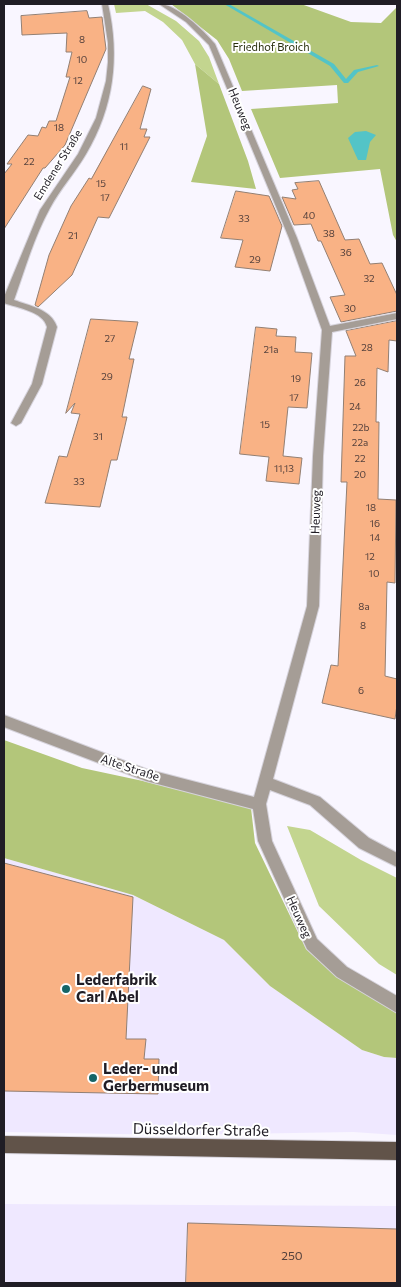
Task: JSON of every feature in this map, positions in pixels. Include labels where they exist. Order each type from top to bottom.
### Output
[{"type":"main road","name":"Düsseldorfer Straße","points":[[4,1144],[397,1151]]},
{"type":"street","name":"Emdener Straße","points":[[16,424],[37,384],[52,328],[50,320],[41,313],[6,300],[33,233],[51,197],[82,154],[101,115],[111,79],[113,48],[105,4]]},
{"type":"street","name":"Heuweg","points":[[162,4],[188,21],[212,44],[231,86],[327,330],[318,456],[313,606],[259,804],[265,841],[312,944],[342,972],[397,1005]]},
{"type":"street","points":[[327,330],[397,316]]},
{"type":"street","name":"Alte Straße","points":[[4,721],[146,775],[259,804]]},
{"type":"street","points":[[266,782],[315,801],[364,843],[397,860]]},
{"type":"shaded area","points":[[4,858],[133,895],[224,940],[270,986],[362,1050],[384,1057],[397,1058],[397,1135],[353,1132],[176,1135],[4,1132]]},
{"type":"shaded area","points":[[4,1204],[397,1206],[397,1283],[4,1283]]},
{"type":"green space","points":[[114,4],[146,4],[176,21],[199,41],[209,57],[219,84],[195,64],[182,40],[163,22],[145,11],[116,13]]},
{"type":"green space","name":"Friedhof Broich","points":[[171,4],[301,4],[351,22],[381,23],[397,7],[397,242],[393,235],[380,169],[280,178],[251,109],[338,103],[337,85],[242,91],[229,59],[217,40]]},
{"type":"green space","points":[[195,64],[219,84],[248,161],[256,189],[191,182],[207,136]]},
{"type":"green space","points":[[4,740],[82,768],[251,808],[255,843],[306,949],[337,976],[397,1011],[397,1058],[384,1057],[362,1050],[270,986],[224,940],[133,895],[4,858]]},
{"type":"green space","points":[[287,826],[310,830],[361,860],[397,878],[397,975],[379,964],[319,906]]},
{"type":"water","points":[[366,131],[376,135],[370,142],[366,160],[358,160],[348,138],[355,132]]},
{"type":"building","points":[[87,11],[89,18],[102,17],[106,49],[65,145],[43,168],[4,229],[4,174],[12,164],[7,164],[28,135],[38,136],[42,127],[46,128],[49,121],[56,121],[70,77],[66,77],[72,52],[66,52],[67,33],[22,35],[21,16]]},
{"type":"building","points":[[143,86],[151,89],[140,129],[147,129],[144,137],[150,137],[109,218],[98,217],[72,275],[38,307],[35,305],[49,255],[71,206],[89,178],[91,179]]},
{"type":"building","points":[[319,181],[345,240],[359,239],[370,264],[382,263],[397,295],[397,311],[341,322],[330,297],[345,295],[321,241],[318,241],[311,224],[294,225],[282,197],[296,199],[292,190],[298,189],[295,183]]},
{"type":"building","points":[[236,191],[269,196],[282,226],[270,271],[235,267],[243,240],[221,238]]},
{"type":"building","points":[[91,319],[138,322],[129,359],[134,359],[122,417],[127,417],[117,460],[111,460],[100,507],[45,503],[59,456],[67,457],[80,414],[71,413],[75,403],[66,413]]},
{"type":"building","points":[[397,321],[397,341],[389,340],[388,372],[377,368],[376,422],[379,422],[378,499],[396,500],[395,583],[387,582],[385,676],[397,679],[395,719],[322,703],[331,665],[338,666],[347,482],[341,482],[345,356],[356,356],[346,331]]},
{"type":"building","points":[[256,327],[277,329],[276,336],[296,337],[295,352],[312,353],[307,408],[288,407],[283,456],[302,458],[299,484],[266,481],[269,457],[240,454]]},
{"type":"building","name":"Lederfabrik Carl Abel","points":[[4,863],[133,897],[126,1039],[146,1039],[144,1059],[159,1059],[158,1094],[4,1091]]},
{"type":"building","points":[[188,1223],[397,1229],[397,1283],[186,1283]]},
{"type":"waterway","points":[[226,4],[332,65],[346,82],[356,71],[377,66]]},
{"type":"place","name":"Lederfabrik Carl Abel","points":[[66,989]]},
{"type":"place","name":"Leder- und Gerbermuseum","points":[[93,1078]]}]
